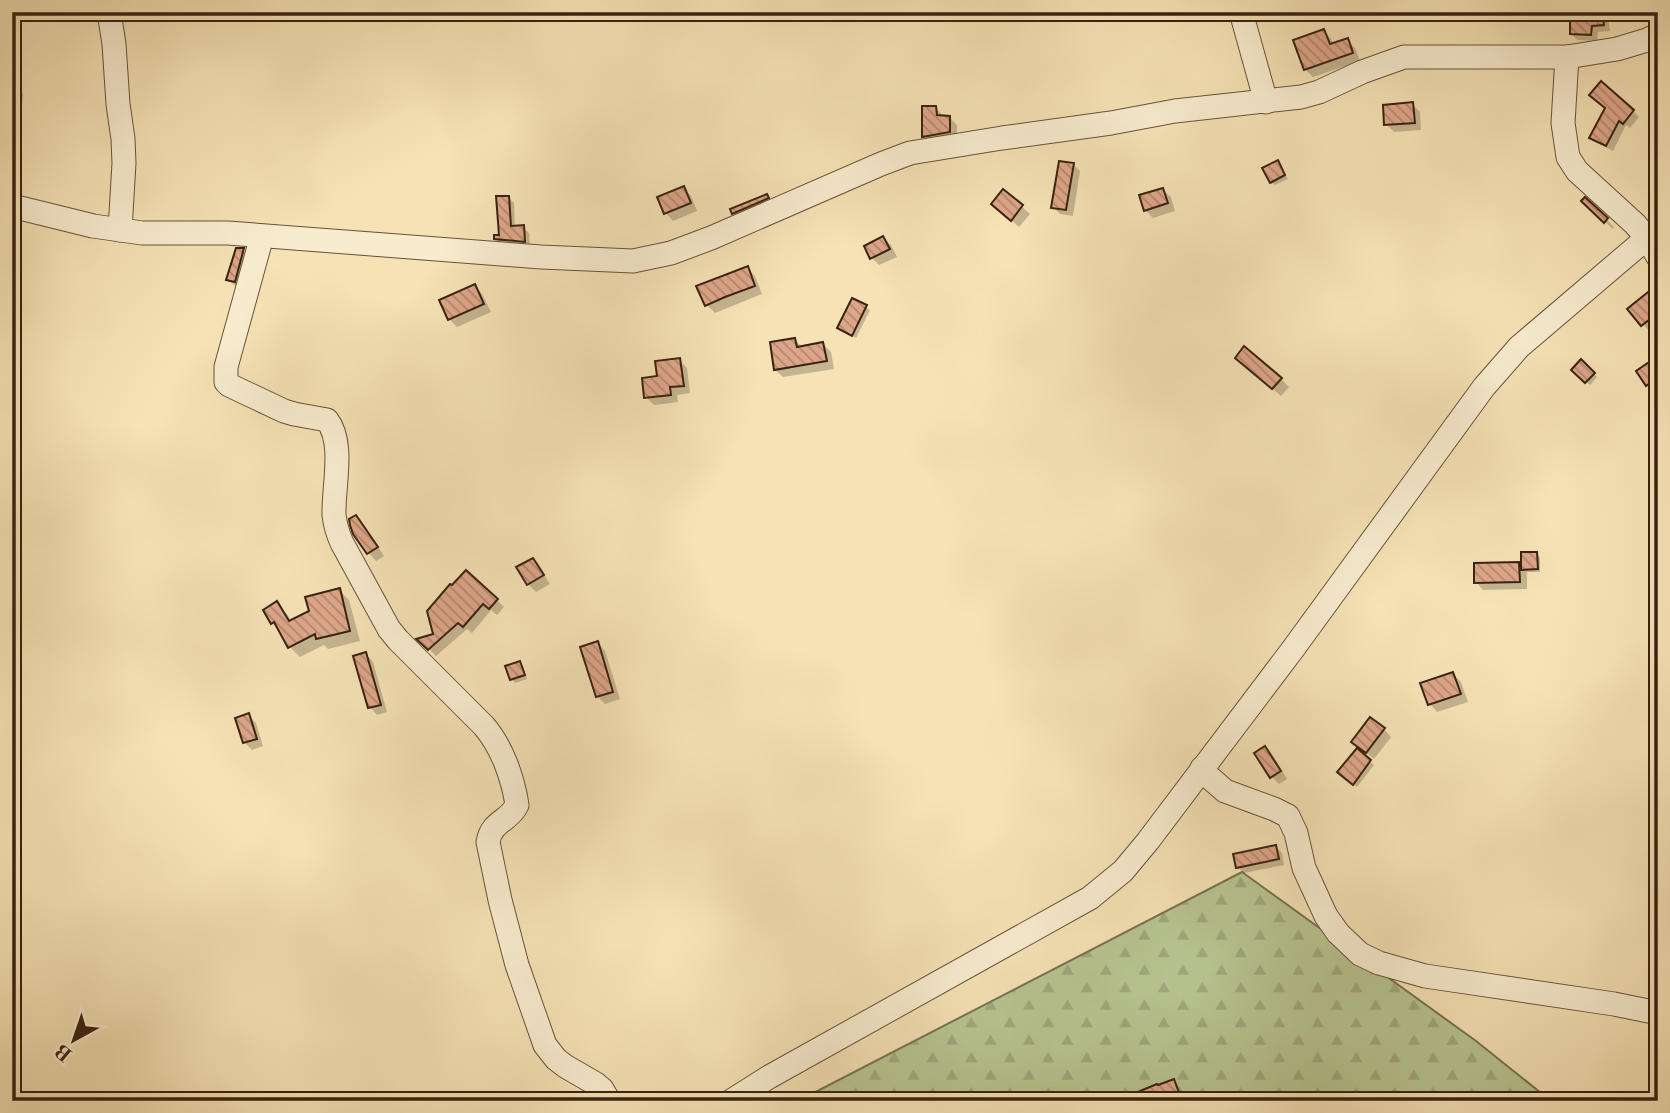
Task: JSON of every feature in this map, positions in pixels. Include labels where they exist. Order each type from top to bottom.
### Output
[{"type":"street","points":[[109,12],[124,163],[120,230]]},
{"type":"street","points":[[1241,12],[1266,102]]},
{"type":"street","points":[[12,206],[93,226],[142,233],[228,233],[541,257],[634,261],[671,253],[711,238],[910,153],[1174,111],[1266,102],[1319,92],[1362,72],[1404,57],[1567,57],[1617,49],[1658,35]]},
{"type":"street","points":[[731,1101],[769,1077],[1090,898],[1123,870],[1148,841],[1293,649],[1483,387],[1519,347],[1653,247],[1635,224],[1577,171],[1568,157],[1563,123],[1567,57]]},
{"type":"street","points":[[262,236],[226,368],[226,382],[284,411],[327,420],[332,426],[336,451],[334,516],[342,542],[388,629],[484,726],[502,755],[517,805],[514,812],[490,832],[488,842],[517,965],[545,1045],[565,1066],[596,1084],[609,1101]]},
{"type":"street","points":[[1202,768],[1224,791],[1288,816],[1296,833],[1304,868],[1326,916],[1338,933],[1360,954],[1379,963],[1425,976],[1658,1013]]},
{"type":"green space","points":[[1242,872],[1476,1041],[1551,1101],[798,1101]]},
{"type":"building","points":[[1570,12],[1602,12],[1604,25],[1592,26],[1591,35],[1570,34]]},
{"type":"building","points":[[1324,29],[1330,44],[1348,38],[1353,53],[1304,70],[1293,40]]},
{"type":"building","points":[[1601,81],[1634,110],[1623,124],[1619,121],[1606,146],[1589,138],[1605,108],[1589,95]]},
{"type":"building","points":[[1413,102],[1415,123],[1384,125],[1383,105]]},
{"type":"building","points":[[922,106],[936,106],[937,115],[950,116],[950,132],[922,137]]},
{"type":"building","points":[[1278,160],[1285,175],[1270,183],[1262,168]]},
{"type":"building","points":[[1059,161],[1074,163],[1066,210],[1051,208]]},
{"type":"building","points":[[684,186],[691,203],[664,214],[657,197]]},
{"type":"building","points":[[1163,188],[1168,203],[1144,211],[1139,195]]},
{"type":"building","points":[[1003,189],[1023,205],[1011,221],[991,204]]},
{"type":"building","points":[[767,194],[769,198],[732,214],[730,209]]},
{"type":"building","points":[[496,196],[509,196],[511,226],[524,225],[525,242],[494,239],[494,235],[499,235]]},
{"type":"building","points":[[1585,197],[1608,218],[1604,223],[1581,201]]},
{"type":"building","points":[[883,236],[890,249],[870,259],[864,246]]},
{"type":"building","points":[[236,248],[244,248],[235,282],[226,280]]},
{"type":"building","points":[[748,266],[755,286],[705,306],[696,286]]},
{"type":"building","points":[[475,284],[484,304],[448,320],[439,300]]},
{"type":"building","points":[[1658,284],[1658,313],[1641,326],[1627,309]]},
{"type":"building","points":[[852,298],[867,305],[852,336],[837,328]]},
{"type":"building","points":[[795,338],[797,347],[823,342],[827,361],[774,370],[770,342]]},
{"type":"building","points":[[1244,346],[1282,378],[1272,389],[1235,358]]},
{"type":"building","points":[[1658,356],[1658,377],[1646,386],[1636,371]]},
{"type":"building","points":[[680,358],[684,386],[670,387],[671,395],[644,398],[642,378],[657,376],[655,361]]},
{"type":"building","points":[[1581,359],[1595,373],[1585,383],[1571,370]]},
{"type":"building","points":[[356,515],[378,547],[367,554],[350,525],[349,519]]},
{"type":"building","points":[[1521,552],[1537,552],[1538,569],[1521,570]]},
{"type":"building","points":[[533,558],[544,575],[527,585],[516,567]]},
{"type":"building","points":[[1519,562],[1520,582],[1474,583],[1474,563]]},
{"type":"building","points":[[466,570],[498,599],[489,609],[483,604],[463,627],[458,623],[428,650],[416,639],[433,634],[427,611]]},
{"type":"building","points":[[340,588],[350,631],[316,639],[315,634],[288,648],[274,622],[271,624],[263,610],[277,601],[289,621],[309,611],[305,597]]},
{"type":"building","points":[[598,641],[613,692],[596,697],[580,647]]},
{"type":"building","points":[[366,652],[381,705],[368,708],[353,656]]},
{"type":"building","points":[[520,661],[525,675],[510,680],[505,666]]},
{"type":"building","points":[[1453,672],[1461,694],[1428,705],[1420,683]]},
{"type":"building","points":[[249,713],[257,739],[243,743],[235,718]]},
{"type":"building","points":[[1370,717],[1385,728],[1366,753],[1351,742]]},
{"type":"building","points":[[1265,746],[1281,771],[1270,778],[1254,753]]},
{"type":"building","points":[[1357,748],[1371,760],[1353,785],[1337,772]]},
{"type":"building","points":[[1276,845],[1279,859],[1236,868],[1233,854]]},
{"type":"building","points":[[1174,1079],[1182,1101],[1116,1101],[1157,1084]]}]
